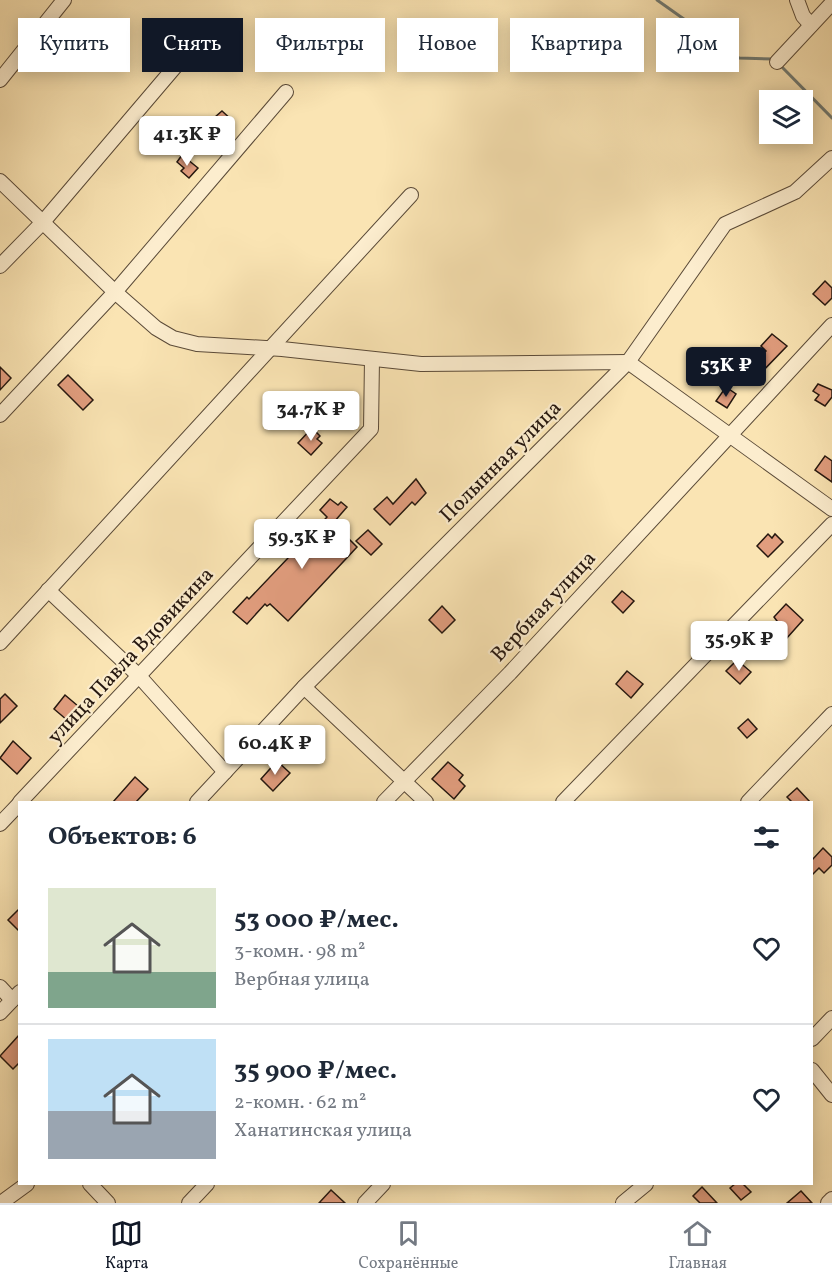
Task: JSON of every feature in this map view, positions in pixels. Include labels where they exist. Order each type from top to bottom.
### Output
[{"type":"street","points":[[0,80],[64,0]]},
{"type":"street","points":[[797,0],[803,16],[811,25]]},
{"type":"street","points":[[777,62],[832,3]]},
{"type":"street","points":[[0,266],[43,222],[171,72]]},
{"type":"street","points":[[0,415],[115,292],[286,92]]},
{"type":"street","name":"Полынная улица","points":[[197,801],[304,687],[628,362],[725,224],[795,192],[832,158]]},
{"type":"street","points":[[0,181],[115,292],[156,328],[173,338],[197,344],[270,348],[421,364],[628,362],[832,509]]},
{"type":"street","points":[[0,643],[411,195]]},
{"type":"street","name":"Вербная улица","points":[[385,801],[510,673],[832,325]]},
{"type":"street","name":"улица Павла Вдовикина","points":[[22,801],[371,429],[372,359]]},
{"type":"street","points":[[564,801],[832,524]]},
{"type":"street","points":[[48,591],[139,676],[225,772]]},
{"type":"street","points":[[304,687],[425,801]]},
{"type":"street","points":[[749,801],[832,714]]},
{"type":"street","name":"улица Павла Вдовикина","points":[[0,824],[18,805]]},
{"type":"street","points":[[0,987],[16,996],[0,1013]]},
{"type":"street","points":[[813,1038],[832,1018]]},
{"type":"street","points":[[813,1071],[832,1095]]},
{"type":"street","points":[[1,1203],[26,1185]]},
{"type":"street","points":[[91,1185],[108,1203]]},
{"type":"street","points":[[189,1203],[206,1185]]},
{"type":"street","points":[[364,1203],[382,1185]]},
{"type":"street","points":[[623,1203],[645,1185]]},
{"type":"street","points":[[828,1203],[832,1199]]},
{"type":"building","points":[[222,111],[233,121],[221,136],[207,124]]},
{"type":"building","points":[[182,155],[198,168],[189,178],[181,171],[184,168],[177,162]]},
{"type":"building","points":[[825,281],[832,288],[832,298],[825,305],[813,294]]},
{"type":"building","points":[[772,334],[787,346],[759,375],[750,366],[766,351],[761,346]]},
{"type":"building","points":[[0,367],[11,378],[0,390]]},
{"type":"building","points":[[68,375],[93,400],[83,410],[58,385]]},
{"type":"building","points":[[818,384],[832,390],[832,397],[825,406],[815,400],[819,395],[813,391]]},
{"type":"building","points":[[726,387],[736,394],[727,408],[716,401]]},
{"type":"building","points":[[312,428],[320,436],[317,439],[322,443],[311,455],[298,443]]},
{"type":"building","points":[[825,456],[832,461],[832,482],[815,470]]},
{"type":"building","points":[[416,479],[426,493],[415,505],[412,502],[390,525],[374,509],[387,497],[393,504]]},
{"type":"building","points":[[330,499],[338,505],[341,502],[347,507],[328,529],[340,540],[345,535],[357,547],[288,621],[270,604],[267,606],[265,604],[247,624],[233,612],[247,597],[249,599],[327,517],[320,510]]},
{"type":"building","points":[[368,530],[382,544],[371,555],[356,541]]},
{"type":"building","points":[[768,534],[772,538],[775,534],[783,542],[768,557],[757,546]]},
{"type":"building","points":[[622,591],[634,601],[623,613],[612,602]]},
{"type":"building","points":[[786,604],[803,620],[778,648],[764,635],[777,621],[774,617]]},
{"type":"building","points":[[442,606],[455,620],[442,633],[429,620]]},
{"type":"building","points":[[737,660],[751,672],[740,684],[726,671]]},
{"type":"building","points":[[627,671],[643,684],[631,698],[616,684]]},
{"type":"building","points":[[5,694],[17,706],[0,723],[0,699]]},
{"type":"building","points":[[65,695],[78,706],[67,720],[54,709]]},
{"type":"building","points":[[748,719],[757,729],[747,738],[738,728]]},
{"type":"building","points":[[13,741],[31,758],[17,774],[0,758]]},
{"type":"building","points":[[277,761],[290,773],[273,791],[261,779]]},
{"type":"building","points":[[448,762],[463,775],[459,780],[465,786],[454,799],[432,779]]},
{"type":"building","points":[[135,777],[148,789],[137,801],[114,801]]},
{"type":"building","points":[[797,788],[809,801],[791,801],[787,797]]},
{"type":"building","points":[[823,848],[832,857],[832,865],[824,873],[819,868],[813,874],[813,859]]},
{"type":"building","points":[[18,910],[18,930],[8,920]]},
{"type":"building","points":[[18,1036],[18,1064],[13,1069],[0,1056]]},
{"type":"building","points":[[734,1185],[744,1185],[751,1192],[741,1200],[730,1188]]},
{"type":"building","points":[[702,1187],[717,1203],[700,1203],[693,1196]]},
{"type":"building","points":[[331,1190],[345,1203],[319,1203]]},
{"type":"building","points":[[801,1191],[812,1203],[787,1203]]},
{"type":"waterway","points":[[657,0],[739,58],[774,59]]},
{"type":"waterway","points":[[779,64],[832,118]]}]
